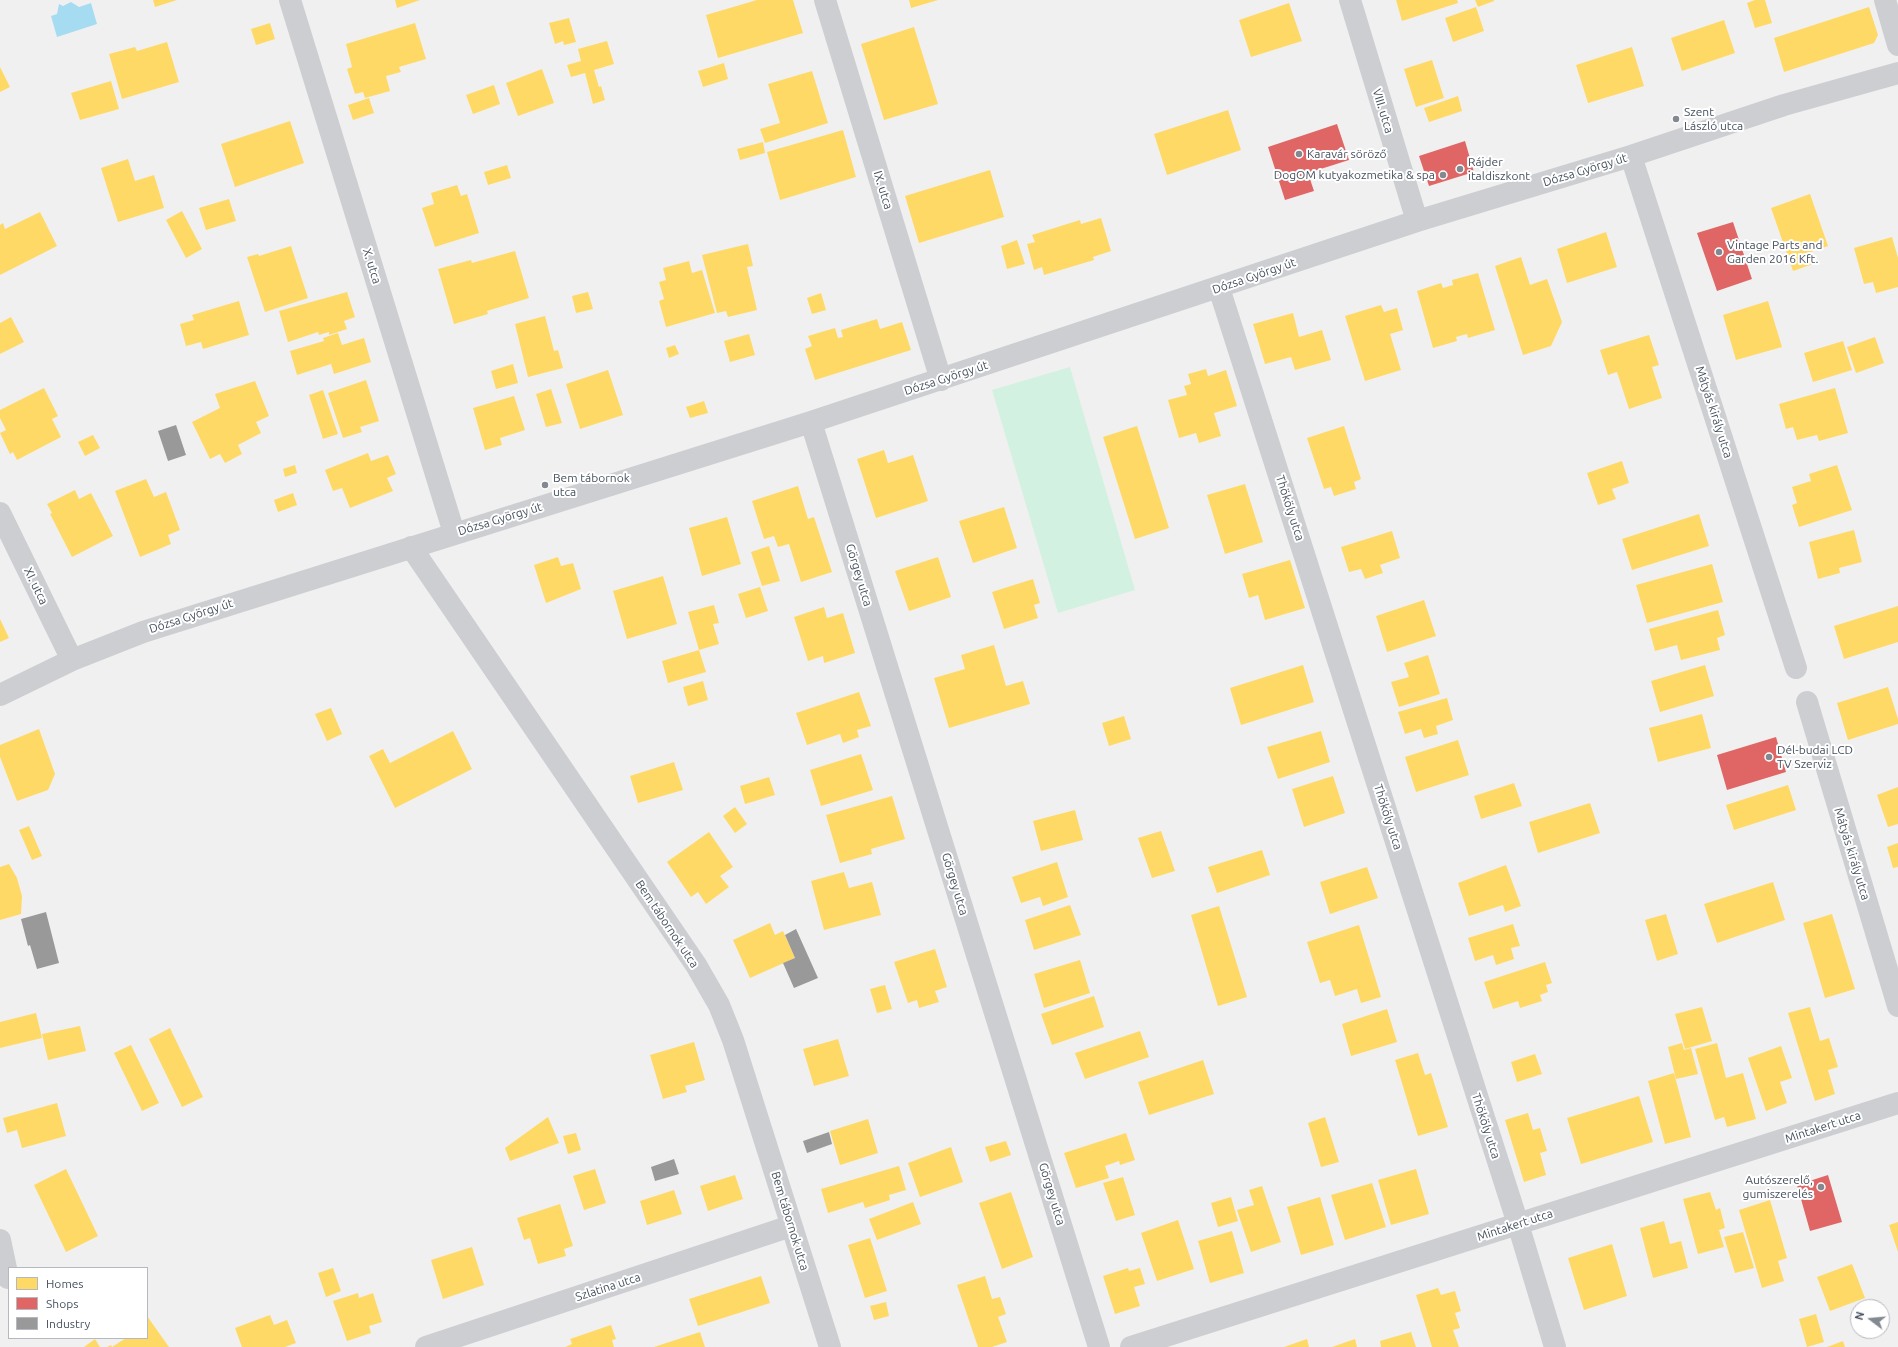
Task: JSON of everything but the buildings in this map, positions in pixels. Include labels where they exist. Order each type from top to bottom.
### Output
[{"type":"street","name":"X. utca","points":[[290,0],[454,533]]},
{"type":"street","name":"IX. utca","points":[[825,0],[941,380]]},
{"type":"street","name":"VIII. utca","points":[[1350,0],[1417,221]]},
{"type":"street","points":[[1885,0],[1898,45]]},
{"type":"street","name":"Dózsa György út","points":[[0,695],[72,660],[143,632],[811,422],[1219,288],[1417,221],[1631,156],[1784,105],[1898,73]]},
{"type":"street","name":"Mátyás király utca","points":[[1631,156],[1796,668]]},
{"type":"street","name":"Thököly utca","points":[[1219,288],[1518,1224],[1554,1347]]},
{"type":"street","name":"Görgey utca","points":[[811,422],[1099,1347]]},
{"type":"street","name":"XI. utca","points":[[0,513],[72,660]]},
{"type":"street","name":"Bem tábornok utca","points":[[411,547],[696,965],[719,1005],[734,1040],[830,1347]]},
{"type":"street","name":"Mátyás király utca","points":[[1807,702],[1898,1006]]},
{"type":"street","name":"Mintakert utca","points":[[1131,1347],[1898,1102]]},
{"type":"street","name":"Szlatina utca","points":[[426,1347],[791,1226]]},
{"type":"street","points":[[0,1240],[8,1278]]},
{"type":"green space","points":[[1070,367],[1135,590],[1058,613],[992,390]]},
{"type":"water","points":[[71,2],[79,7],[91,3],[97,24],[57,37],[51,16],[57,14],[59,4],[63,6]]},
{"type":"place","name":"Szent László utca","points":[[1676,119]]},
{"type":"place","name":"Karavár söröző","points":[[1299,154]]},
{"type":"place","name":"Rájder italdiszkont","points":[[1460,169]]},
{"type":"place","name":"DogOM kutyakozmetika & spa","points":[[1443,175]]},
{"type":"place","name":"Vintage Parts and Garden 2016 Kft.","points":[[1719,252]]},
{"type":"place","name":"Bem tábornok utca","points":[[545,485]]},
{"type":"place","name":"Dél-budai LCD TV Szerviz","points":[[1769,757]]},
{"type":"place","name":"Autószerelő, gumiszerelés","points":[[1821,1187]]}]
